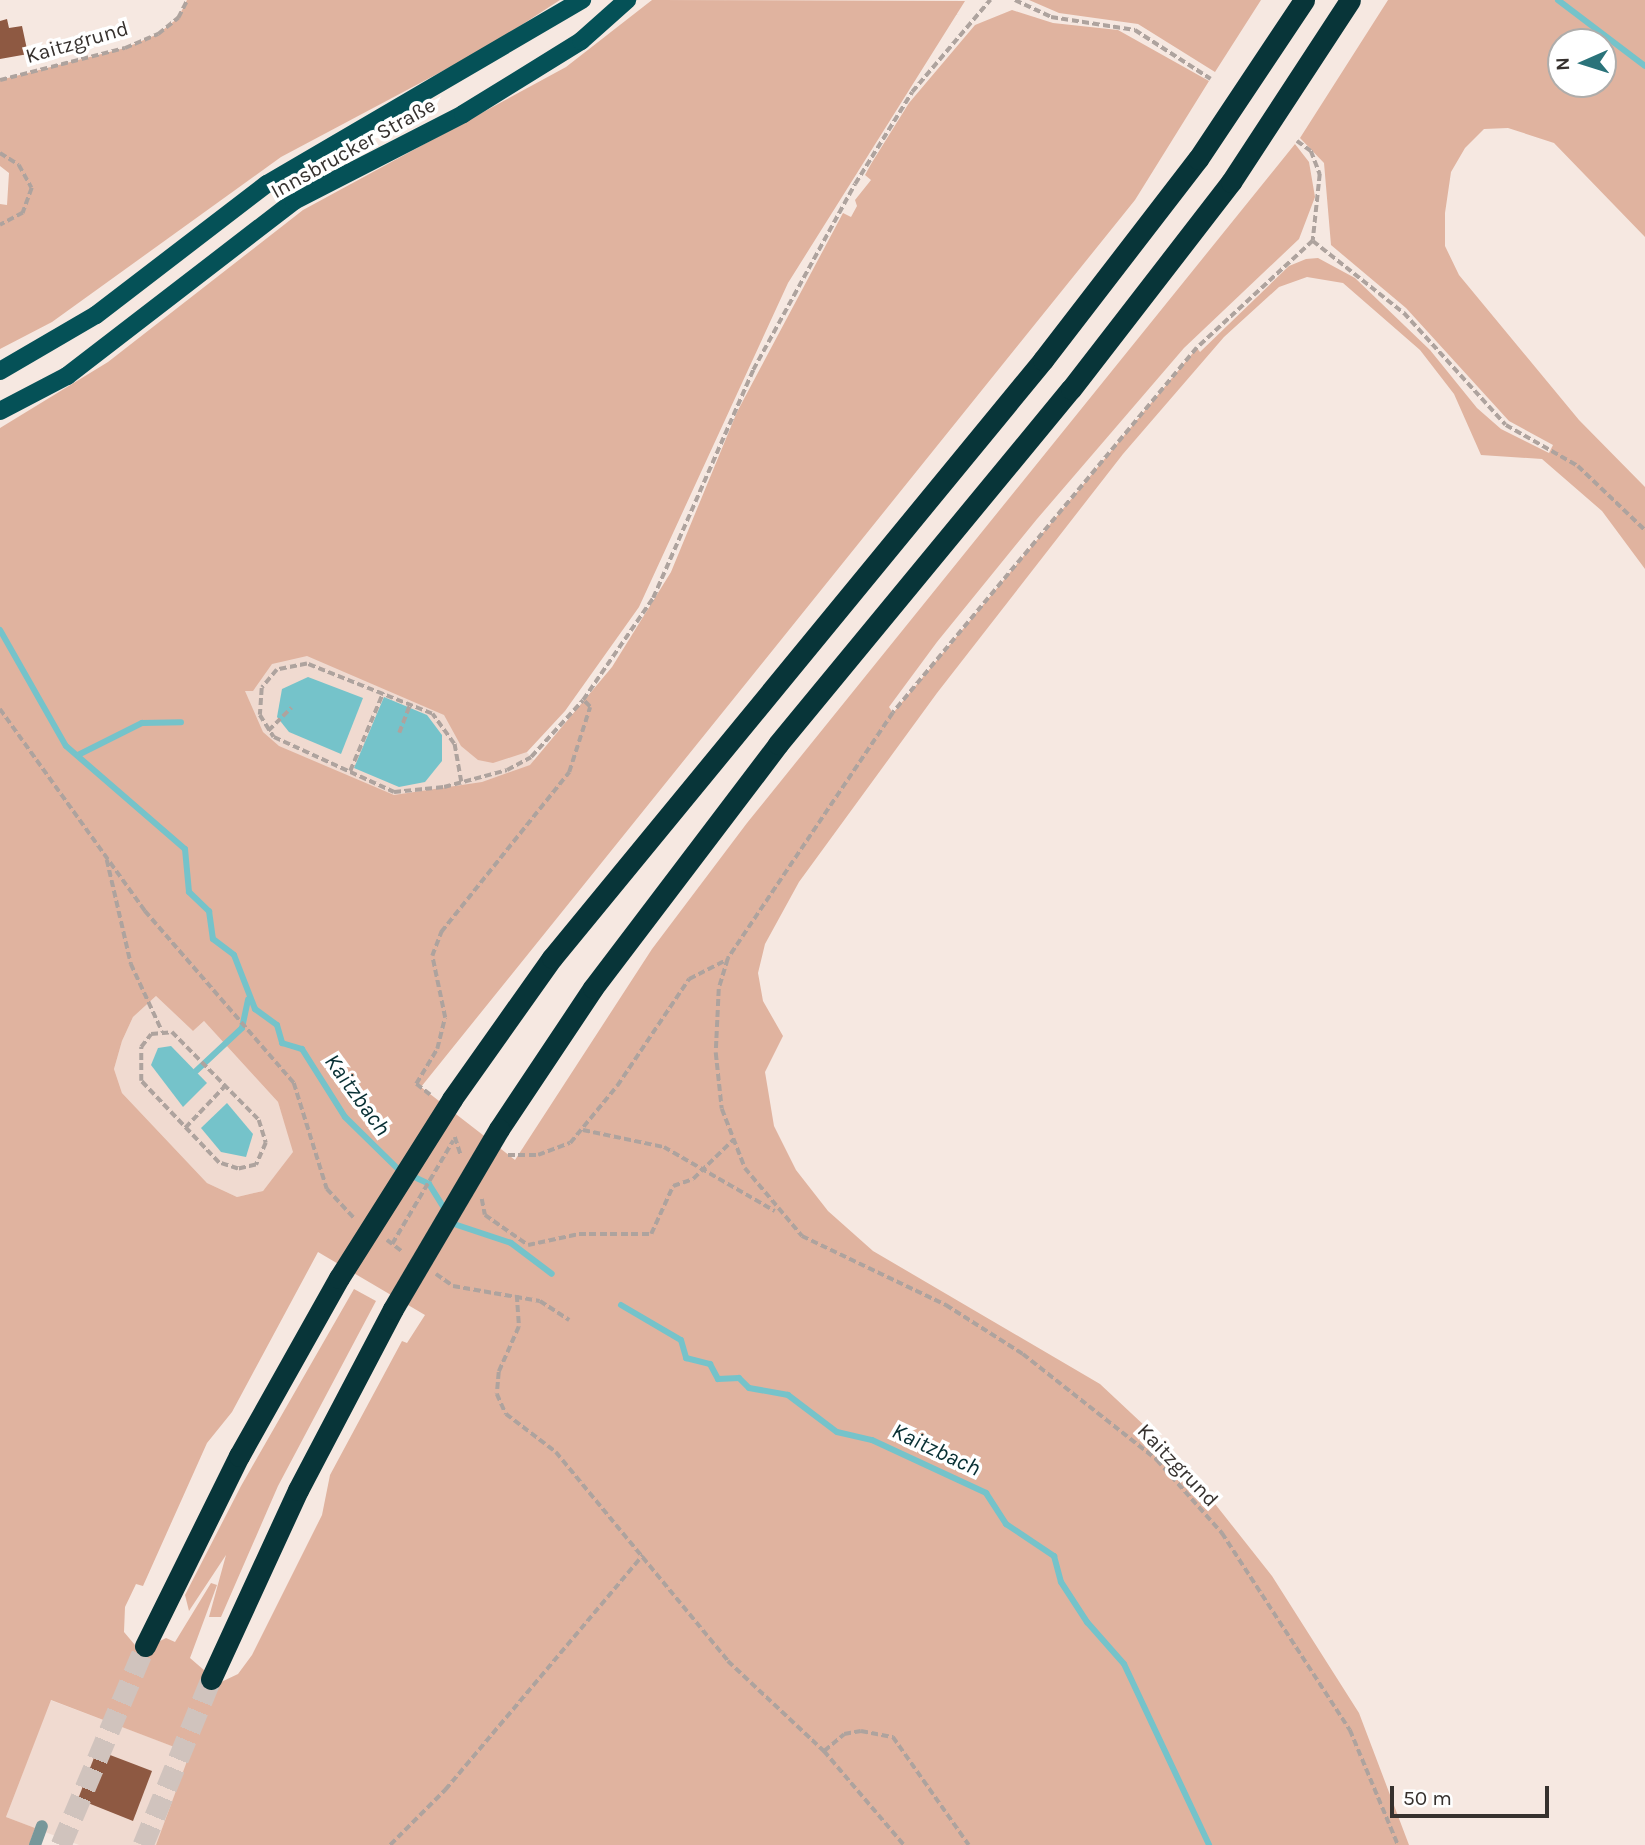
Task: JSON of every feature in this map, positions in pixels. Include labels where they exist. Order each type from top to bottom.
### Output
[{"type":"highway","points":[[145,1646],[239,1456],[339,1278],[452,1099],[552,958],[1044,360],[1198,159],[1304,0]]},
{"type":"highway","points":[[211,1679],[298,1490],[393,1309],[499,1129],[593,988],[778,744],[1071,389],[1231,182],[1350,0]]},
{"type":"main road","name":"Innsbrucker Straße","points":[[0,371],[96,315],[267,184],[582,0]]},
{"type":"main road","name":"Innsbrucker Straße","points":[[0,411],[67,376],[294,201],[463,114],[581,41],[628,0]]},
{"type":"lane","points":[[36,1845],[42,1826]]},
{"type":"path","name":"Kaitzgrund","points":[[0,80],[147,38],[178,18],[187,0]]},
{"type":"path","points":[[461,782],[448,732],[410,705],[307,664],[292,665],[262,688],[260,715],[268,731],[349,771],[405,794],[461,782],[520,765],[583,700],[653,598],[753,370],[855,184],[912,92],[990,0]]},
{"type":"path","points":[[1015,0],[1051,17],[1135,30],[1211,79]]},
{"type":"path","points":[[776,1212],[745,1168],[722,1109],[716,1053],[719,989],[728,959],[893,713],[1022,552],[1197,348],[1313,241],[1320,174],[1311,151],[1297,141]]},
{"type":"path","points":[[0,153],[19,165],[32,188],[23,213],[0,225]]},
{"type":"path","points":[[1313,241],[1404,313],[1506,425],[1578,466],[1645,530]]},
{"type":"path","points":[[349,771],[383,693]]},
{"type":"path","points":[[416,1084],[437,1049],[445,1018],[432,956],[441,932],[569,772],[590,707],[583,700]]},
{"type":"path","points":[[399,733],[410,705]]},
{"type":"path","points":[[268,731],[291,708]]},
{"type":"path","points":[[0,709],[107,858],[226,1010],[294,1083],[327,1189],[363,1224]]},
{"type":"path","points":[[107,858],[131,964],[162,1031]]},
{"type":"path","points":[[500,1164],[506,1155],[538,1155],[570,1143],[583,1130],[689,979],[728,959]]},
{"type":"path","points":[[162,1031],[180,1035],[226,1085],[259,1120],[266,1143],[261,1161],[228,1168],[185,1128],[137,1073],[141,1047],[162,1031]]},
{"type":"path","points":[[185,1128],[226,1085]]},
{"type":"path","points":[[583,1130],[664,1147],[776,1212]]},
{"type":"path","points":[[485,1216],[528,1245],[579,1234],[651,1234],[673,1186],[702,1170],[734,1139]]},
{"type":"path","points":[[392,1244],[453,1141]]},
{"type":"path","name":"Kaitzgrund","points":[[776,1212],[802,1236],[957,1312],[1096,1408],[1157,1460],[1222,1534],[1317,1677],[1362,1754],[1398,1845]]},
{"type":"path","points":[[382,1237],[412,1258]]},
{"type":"path","points":[[433,1272],[453,1286],[517,1295],[569,1320]]},
{"type":"path","points":[[517,1295],[519,1327],[499,1371],[497,1394],[506,1414],[556,1452],[728,1661],[824,1751],[904,1845]]},
{"type":"path","points":[[390,1845],[445,1790],[643,1555]]},
{"type":"path","points":[[824,1751],[844,1734],[875,1731],[893,1737],[969,1845]]},
{"type":"shaded area","points":[[187,0],[560,0],[486,48],[281,157],[52,322],[0,349],[0,204],[7,205],[9,173],[0,166],[0,80],[125,48],[158,34],[178,18]]},
{"type":"shaded area","points":[[652,0],[965,1],[788,283],[639,607],[565,711],[527,752],[493,763],[478,760],[461,746],[444,715],[307,656],[272,664],[253,691],[245,691],[263,732],[279,746],[394,795],[482,782],[530,765],[612,667],[671,572],[737,412],[843,213],[851,217],[857,206],[855,200],[871,180],[865,175],[909,103],[975,25],[1012,10],[1053,23],[1118,30],[1209,81],[1135,200],[421,1087],[515,1160],[652,949],[747,823],[1295,144],[1309,162],[1315,197],[1299,239],[1184,348],[1037,519],[937,642],[889,707],[893,713],[1197,348],[1200,352],[1289,266],[1306,259],[1318,258],[1355,278],[1430,350],[1477,408],[1501,429],[1549,453],[1553,445],[1509,421],[1406,308],[1331,245],[1324,163],[1300,138],[1388,0],[1645,0],[1645,237],[1554,143],[1508,128],[1484,129],[1465,148],[1451,172],[1445,213],[1445,246],[1459,275],[1579,420],[1645,487],[1645,569],[1602,511],[1542,459],[1481,455],[1454,394],[1420,350],[1343,283],[1307,277],[1279,287],[1224,337],[1123,454],[937,693],[799,882],[765,944],[758,973],[763,1001],[783,1036],[765,1072],[774,1126],[796,1170],[828,1211],[873,1251],[1100,1384],[1178,1457],[1272,1576],[1359,1713],[1409,1845],[156,1845],[190,1753],[51,1700],[6,1817],[35,1828],[29,1845],[0,1845],[0,428],[108,362],[303,210],[566,67]],"holes":[[[156,996],[193,1031],[204,1021],[278,1102],[293,1152],[263,1191],[237,1197],[207,1183],[122,1093],[114,1069],[122,1041],[133,1017]],[[318,1252],[425,1315],[407,1343],[402,1341],[330,1475],[322,1515],[252,1655],[238,1674],[219,1683],[190,1658],[217,1585],[211,1583],[175,1642],[166,1638],[140,1651],[124,1632],[125,1607],[136,1584],[143,1586],[207,1443],[232,1412]]]},
{"type":"shaded area","points":[[1029,0],[1261,0],[1215,72],[1138,24],[1059,13]]},
{"type":"shaded area","points":[[305,639],[513,737],[550,778],[441,815],[268,751],[225,703],[246,676]]},
{"type":"shaded area","points":[[156,996],[193,1031],[204,1021],[278,1102],[294,1152],[263,1191],[237,1197],[207,1183],[122,1093],[114,1069],[122,1041],[133,1017]]},
{"type":"shaded area","points":[[354,1289],[376,1301],[278,1486],[221,1617],[209,1617],[226,1555],[189,1611],[185,1595],[241,1486]]},
{"type":"shaded area","points":[[50,1700],[191,1753],[156,1845],[79,1845],[6,1817]]},
{"type":"water","points":[[308,677],[363,698],[341,754],[289,732],[277,717],[282,689]]},
{"type":"water","points":[[384,697],[427,715],[442,735],[442,761],[425,782],[399,787],[354,768]]},
{"type":"water","points":[[171,1046],[207,1083],[183,1107],[151,1065],[158,1048]]},
{"type":"water","points":[[227,1103],[253,1134],[246,1157],[221,1152],[201,1128]]},
{"type":"building","points":[[7,19],[9,28],[22,26],[28,54],[0,59],[0,21]]},
{"type":"building","points":[[97,1750],[152,1771],[133,1821],[78,1799]]},
{"type":"waterway","points":[[1558,0],[1645,66]]},
{"type":"waterway","name":"Kaitzbach","points":[[0,630],[66,746],[185,849],[189,892],[209,911],[213,939],[234,955],[255,1009],[277,1025],[282,1043],[302,1049],[345,1117],[400,1171]]},
{"type":"waterway","points":[[78,755],[142,723],[181,722]]},
{"type":"waterway","points":[[196,1071],[242,1028],[248,1000]]},
{"type":"waterway","name":"Kaitzbach","points":[[410,1175],[429,1184],[454,1224],[511,1243],[552,1274]]},
{"type":"waterway","name":"Kaitzbach","points":[[621,1305],[681,1340],[686,1358],[710,1364],[718,1379],[739,1378],[749,1388],[788,1395],[837,1432],[872,1440],[986,1493],[1006,1524],[1054,1556],[1061,1582],[1087,1622],[1124,1664],[1209,1845]]},
{"type":"tunnel","points":[[61,1845],[145,1646]]},
{"type":"tunnel","points":[[143,1845],[211,1679]]}]
